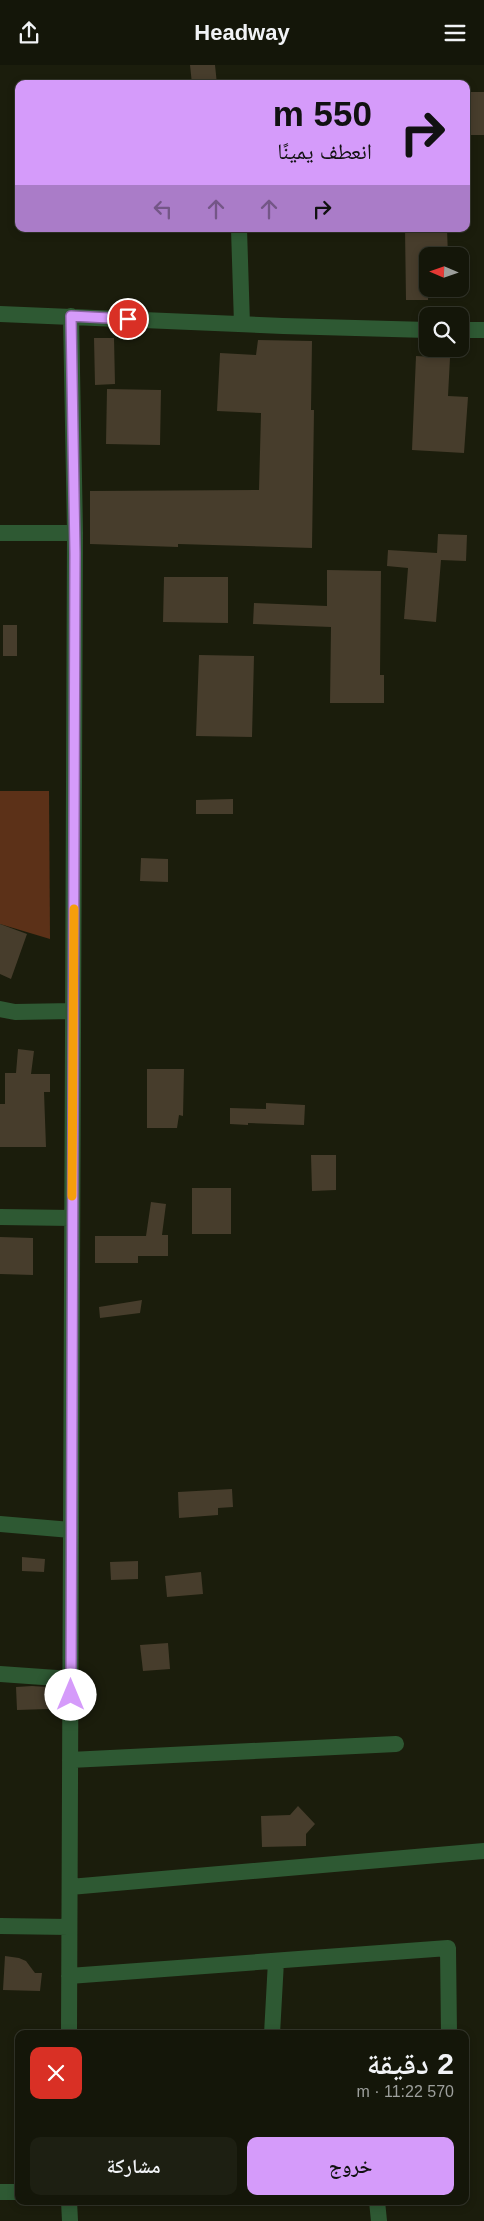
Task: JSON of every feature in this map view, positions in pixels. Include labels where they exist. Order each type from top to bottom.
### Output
[{"type":"street","points":[[239,232],[242,324]]},
{"type":"street","points":[[0,314],[419,330]]},
{"type":"street","points":[[69,2030],[75,533],[71,316]]},
{"type":"street","points":[[469,330],[484,330]]},
{"type":"street","points":[[0,533],[75,533]]},
{"type":"street","points":[[0,1009],[16,1012],[73,1011]]},
{"type":"street","points":[[0,1217],[72,1218]]},
{"type":"street","points":[[0,1524],[71,1530]]},
{"type":"street","points":[[0,1675],[71,1679]]},
{"type":"street","points":[[70,1760],[396,1745]]},
{"type":"street","points":[[70,1887],[484,1851]]},
{"type":"street","points":[[0,1926],[69,1927]]},
{"type":"street","points":[[69,1976],[448,1948],[449,2030]]},
{"type":"street","points":[[272,2030],[276,1961]]},
{"type":"street","points":[[0,2192],[15,2192]]},
{"type":"street","points":[[70,2205],[70,2221]]},
{"type":"street","points":[[378,2205],[379,2221]]},
{"type":"shaded area","points":[[0,791],[49,791],[50,939],[0,924]]},
{"type":"building","points":[[190,65],[215,65],[217,80],[192,80]]},
{"type":"building","points":[[470,92],[484,92],[484,135],[470,135]]},
{"type":"building","points":[[405,232],[447,232],[448,247],[419,247],[419,297],[428,297],[428,300],[406,300]]},
{"type":"building","points":[[94,338],[114,338],[115,384],[95,385]]},
{"type":"building","points":[[258,340],[312,341],[311,410],[314,410],[312,548],[178,544],[178,547],[90,544],[90,491],[259,490],[261,413],[217,411],[220,353],[256,355]]},
{"type":"building","points":[[416,356],[450,358],[448,396],[468,397],[464,453],[412,450]]},
{"type":"building","points":[[107,389],[161,390],[160,445],[106,444]]},
{"type":"building","points":[[438,534],[467,535],[466,561],[441,560],[436,622],[404,619],[408,568],[387,566],[388,550],[437,553]]},
{"type":"building","points":[[327,570],[381,571],[380,675],[384,675],[384,703],[330,703],[331,627],[253,624],[254,603],[327,606]]},
{"type":"building","points":[[164,577],[228,577],[228,623],[163,622]]},
{"type":"building","points":[[3,625],[17,625],[17,656],[3,656]]},
{"type":"building","points":[[199,655],[254,656],[252,737],[196,736]]},
{"type":"building","points":[[233,799],[233,814],[196,814],[196,800]]},
{"type":"building","points":[[141,858],[168,859],[168,882],[140,881]]},
{"type":"building","points":[[0,924],[27,934],[11,979],[0,974]]},
{"type":"building","points":[[18,1049],[34,1051],[31,1074],[50,1074],[50,1092],[44,1092],[46,1147],[0,1147],[0,1104],[5,1104],[5,1073],[16,1073]]},
{"type":"building","points":[[147,1069],[184,1069],[183,1116],[179,1115],[177,1128],[147,1128]]},
{"type":"building","points":[[266,1103],[305,1105],[304,1125],[230,1124],[230,1108],[266,1109]]},
{"type":"building","points":[[311,1155],[336,1155],[336,1190],[312,1191]]},
{"type":"building","points":[[192,1188],[231,1188],[231,1234],[192,1234]]},
{"type":"building","points":[[151,1202],[166,1204],[162,1235],[168,1235],[168,1256],[138,1256],[138,1263],[95,1263],[95,1236],[146,1236]]},
{"type":"building","points":[[0,1237],[33,1238],[33,1275],[0,1274]]},
{"type":"building","points":[[142,1300],[140,1313],[100,1318],[99,1307]]},
{"type":"building","points":[[232,1489],[233,1507],[218,1508],[218,1515],[179,1518],[178,1492]]},
{"type":"building","points":[[22,1557],[45,1559],[44,1572],[22,1571]]},
{"type":"building","points":[[138,1561],[138,1579],[111,1580],[110,1562]]},
{"type":"building","points":[[201,1572],[203,1594],[167,1597],[165,1576]]},
{"type":"building","points":[[168,1643],[170,1669],[143,1671],[140,1645]]},
{"type":"building","points":[[16,1687],[47,1687],[48,1709],[17,1710]]},
{"type":"building","points":[[298,1806],[315,1824],[306,1834],[306,1846],[262,1847],[261,1816],[290,1815]]},
{"type":"building","points":[[5,1956],[26,1961],[35,1973],[42,1973],[40,1991],[3,1990]]},
{"type":"slow traffic","points":[[72,1196],[74,909]]},
{"type":"route","points":[[71,1695],[75,553],[71,316],[128,319]]}]
